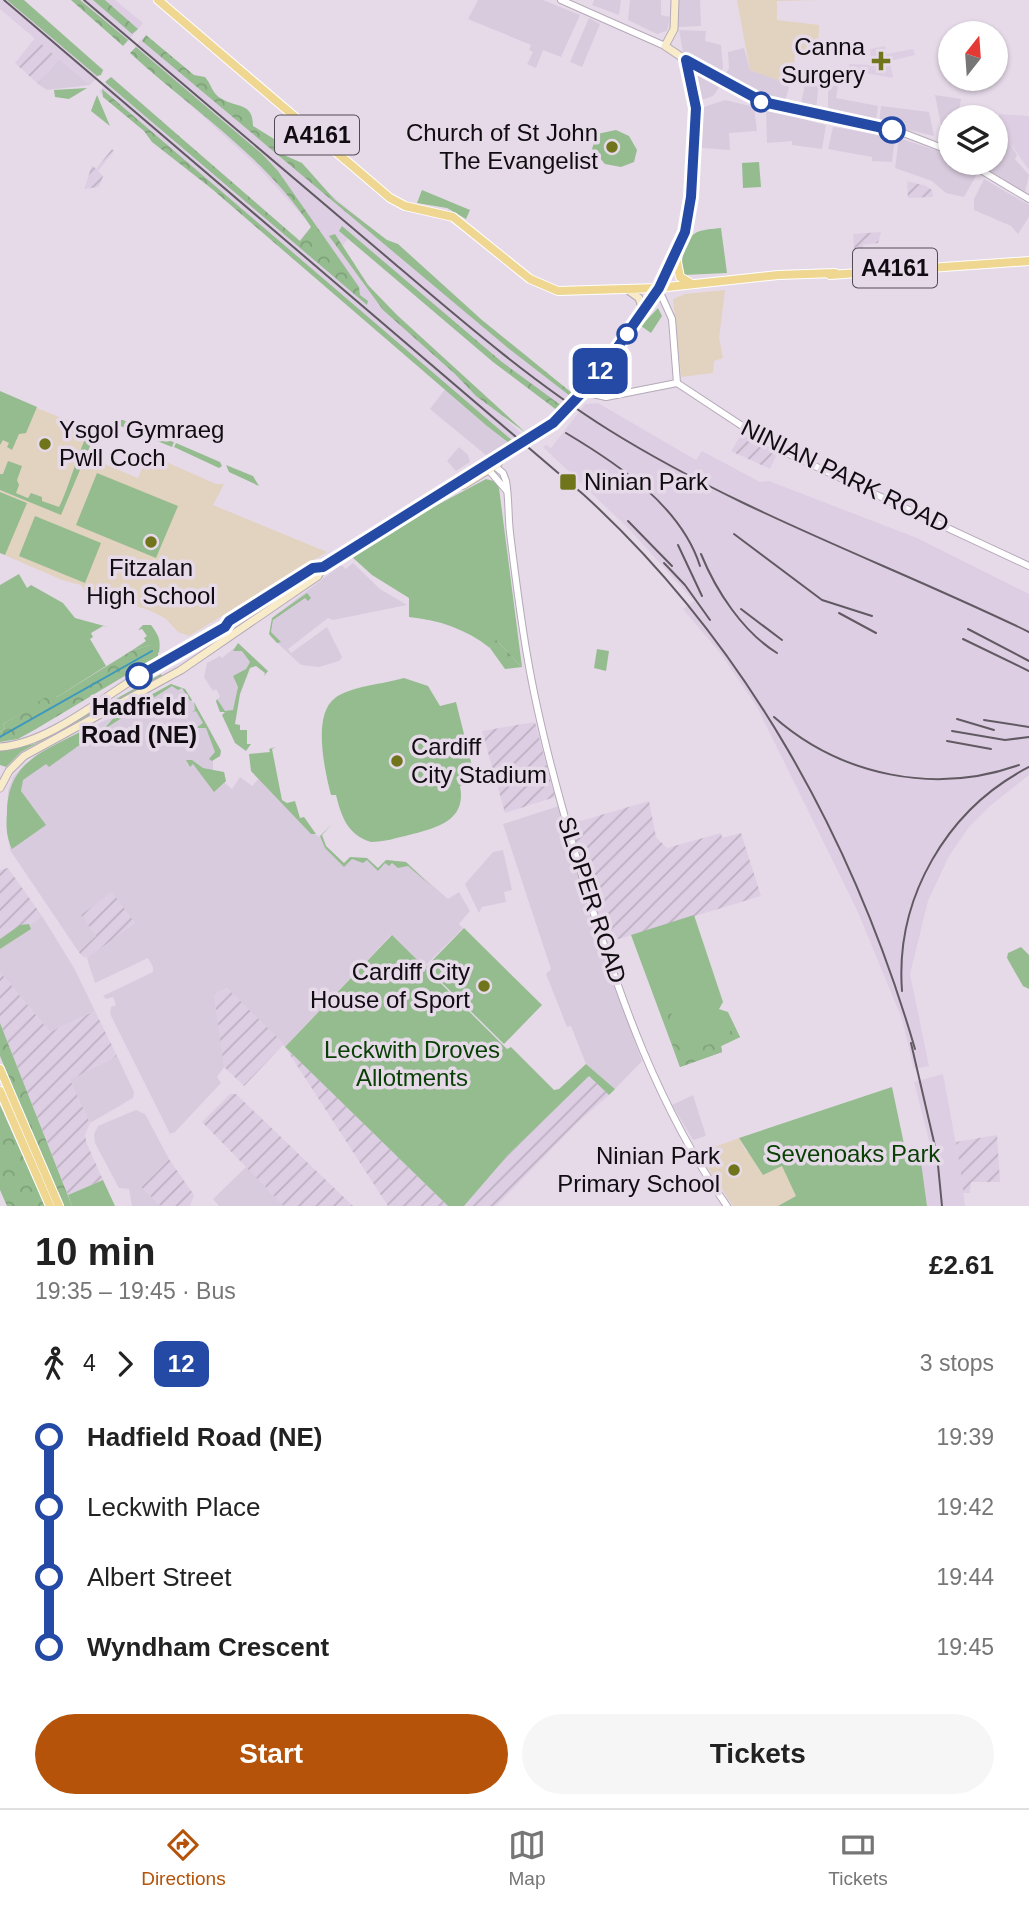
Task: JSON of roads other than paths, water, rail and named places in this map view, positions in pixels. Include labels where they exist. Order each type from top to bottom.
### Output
[{"type":"main road","name":"A4161","points":[[158,0],[390,198],[412,208],[449,215],[530,279],[546,288],[568,292],[628,290],[954,265],[958,261],[1029,258]]},
{"type":"main road","points":[[674,52],[672,35],[675,0]]},
{"type":"main road","points":[[0,747],[36,738],[115,694],[156,664],[225,627],[229,621],[313,568],[323,567],[457,486],[562,417],[659,288],[676,257],[688,219],[696,105],[686,60],[665,46],[672,35]]},
{"type":"main road","points":[[676,257],[680,277],[694,284]]},
{"type":"main road","points":[[628,290],[641,301],[643,311]]},
{"type":"main road","points":[[0,788],[9,771],[24,756],[204,656],[318,576],[323,567]]},
{"type":"main road","points":[[0,1069],[59,1206]]},
{"type":"main road","points":[[1,1093],[50,1206]]},
{"type":"street","points":[[561,0],[665,46]]},
{"type":"street","points":[[686,60],[763,102],[901,132],[938,146]]},
{"type":"street","points":[[989,175],[1029,199]]},
{"type":"street","points":[[583,392],[606,397],[677,383],[672,319],[659,288]]},
{"type":"street","name":"NINIAN PARK ROAD","points":[[677,383],[774,447],[1029,566]]},
{"type":"street","name":"SLOPER ROAD","points":[[491,464],[503,473],[522,620],[539,713],[563,811],[592,909],[618,984],[666,1105],[689,1149],[727,1206]]},
{"type":"waterway","points":[[0,737],[152,651]]},
{"type":"railway","points":[[4,0],[584,495],[642,553],[695,615],[744,680],[787,749],[826,821],[860,895],[890,971],[915,1049]]},
{"type":"railway","points":[[84,0],[465,323],[579,410],[659,460],[711,487],[1029,632]]},
{"type":"railway","points":[[566,433],[626,473],[663,506],[691,544],[700,566]]},
{"type":"railway","points":[[628,521],[672,566]]},
{"type":"railway","points":[[734,534],[822,600],[872,616]]},
{"type":"railway","points":[[678,545],[702,596]]},
{"type":"railway","points":[[701,554],[714,582],[732,610],[753,634],[777,653]]},
{"type":"railway","points":[[664,563],[685,585],[710,620]]},
{"type":"railway","points":[[741,609],[782,640]]},
{"type":"railway","points":[[839,613],[876,633]]},
{"type":"railway","points":[[968,629],[1029,661]]},
{"type":"railway","points":[[963,639],[1029,671]]},
{"type":"railway","points":[[774,717],[829,754],[890,774],[922,779],[955,778],[987,774],[1019,765]]},
{"type":"railway","points":[[957,719],[994,730]]},
{"type":"railway","points":[[984,720],[1029,727]]},
{"type":"railway","points":[[952,731],[1005,740],[1029,737]]},
{"type":"railway","points":[[947,741],[991,749]]},
{"type":"railway","points":[[902,991],[902,956],[907,923],[917,890],[932,860],[951,832],[974,807],[1000,785],[1029,767]]},
{"type":"railway","points":[[911,1043],[937,1155],[942,1206]]},
{"type":"place","name":"Canna Surgery","points":[[881,61]]},
{"type":"place","name":"Church of St John The Evangelist","points":[[612,147]]},
{"type":"place","name":"Ysgol Gymraeg Pwll Coch","points":[[45,444]]},
{"type":"place","name":"Ninian Park","points":[[568,482]]},
{"type":"place","name":"Fitzalan High School","points":[[151,542]]},
{"type":"place","name":"Hadfield Road (NE)","points":[[139,676]]},
{"type":"place","name":"Cardiff City Stadium","points":[[397,761]]},
{"type":"place","name":"Cardiff City House of Sport","points":[[484,986]]},
{"type":"place","name":"Ninian Park Primary School","points":[[734,1170]]},
{"type":"park label","name":"Leckwith Droves Allotments","points":[[412,1064]]},
{"type":"park label","name":"Sevenoaks Park","points":[[853,1154]]}]
